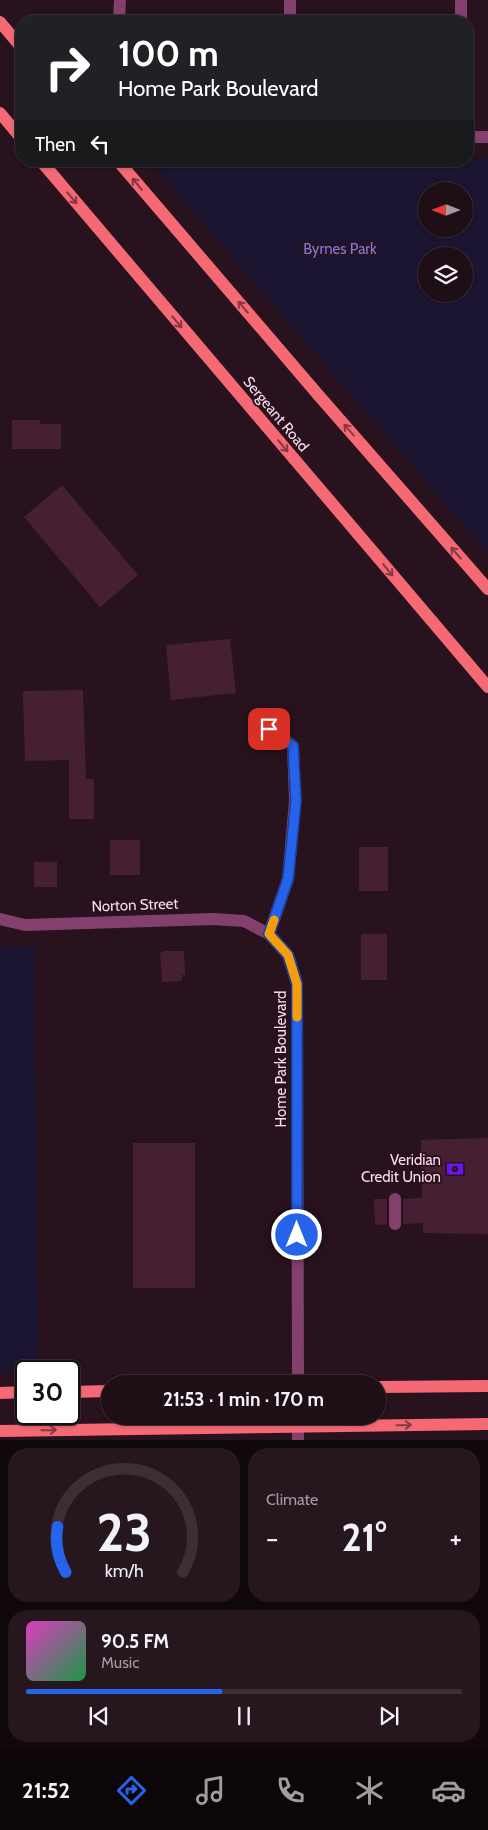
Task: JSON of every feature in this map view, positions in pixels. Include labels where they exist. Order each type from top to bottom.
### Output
[{"type":"main road","points":[[0,22],[15,40]]},
{"type":"main road","points":[[0,113],[15,131]]},
{"type":"main road","name":"Sergeant Road","points":[[46,167],[488,687]]},
{"type":"main road","points":[[123,167],[320,397],[488,589]]},
{"type":"main road","points":[[386,1387],[488,1386]]},
{"type":"main road","points":[[80,1392],[101,1391]]},
{"type":"main road","points":[[0,1393],[15,1392]]},
{"type":"main road","points":[[386,1423],[488,1424]]},
{"type":"main road","points":[[0,1431],[199,1425]]},
{"type":"street","points":[[119,15],[120,0]]},
{"type":"street","points":[[290,0],[290,15]]},
{"type":"street","points":[[461,0],[461,15]]},
{"type":"street","points":[[474,137],[488,137]]},
{"type":"street","points":[[269,729],[293,746],[296,801],[288,879],[269,934]]},
{"type":"street","name":"Norton Street","points":[[0,919],[26,925],[213,919],[244,921],[269,934]]},
{"type":"street","name":"Home Park Boulevard","points":[[269,934],[288,955],[297,984],[298,1375]]},
{"type":"street","points":[[394,1199],[395,1224]]},
{"type":"street","points":[[298,1425],[298,1440]]},
{"type":"green space","name":"Byrnes Park","points":[[488,158],[488,553],[154,167],[474,167],[474,159]]},
{"type":"green space","points":[[0,944],[9,947],[35,948],[38,1360],[15,1360],[15,1373],[0,1373]]},
{"type":"building","points":[[12,420],[40,420],[40,424],[61,424],[61,449],[12,449]]},
{"type":"building","points":[[62,485],[138,575],[100,607],[24,517]]},
{"type":"building","points":[[230,639],[236,693],[171,700],[166,645]]},
{"type":"building","points":[[83,690],[86,779],[94,779],[94,819],[69,819],[69,760],[25,761],[23,691]]},
{"type":"building","points":[[110,840],[140,840],[140,875],[110,875]]},
{"type":"building","points":[[359,847],[388,847],[388,891],[359,891]]},
{"type":"building","points":[[34,862],[57,862],[57,887],[34,887]]},
{"type":"building","points":[[361,934],[387,934],[387,980],[361,980]]},
{"type":"building","points":[[165,951],[184,951],[185,975],[182,975],[182,981],[162,982],[160,953]]},
{"type":"building","name":"Veridian Credit Union","points":[[488,1138],[488,1234],[423,1233],[423,1223],[403,1224],[403,1199],[422,1198],[421,1140]]},
{"type":"building","points":[[133,1143],[195,1143],[195,1288],[133,1288]]},
{"type":"building","points":[[374,1199],[387,1199],[387,1224],[375,1225]]},
{"type":"slow traffic","points":[[274,920],[269,934],[288,955],[297,984],[297,1017]]},
{"type":"place","name":"Veridian Credit Union","points":[[455,1169]]},
{"type":"route","points":[[269,729],[293,746],[296,801],[288,879],[269,934],[288,955],[297,984],[297,1235]]}]
